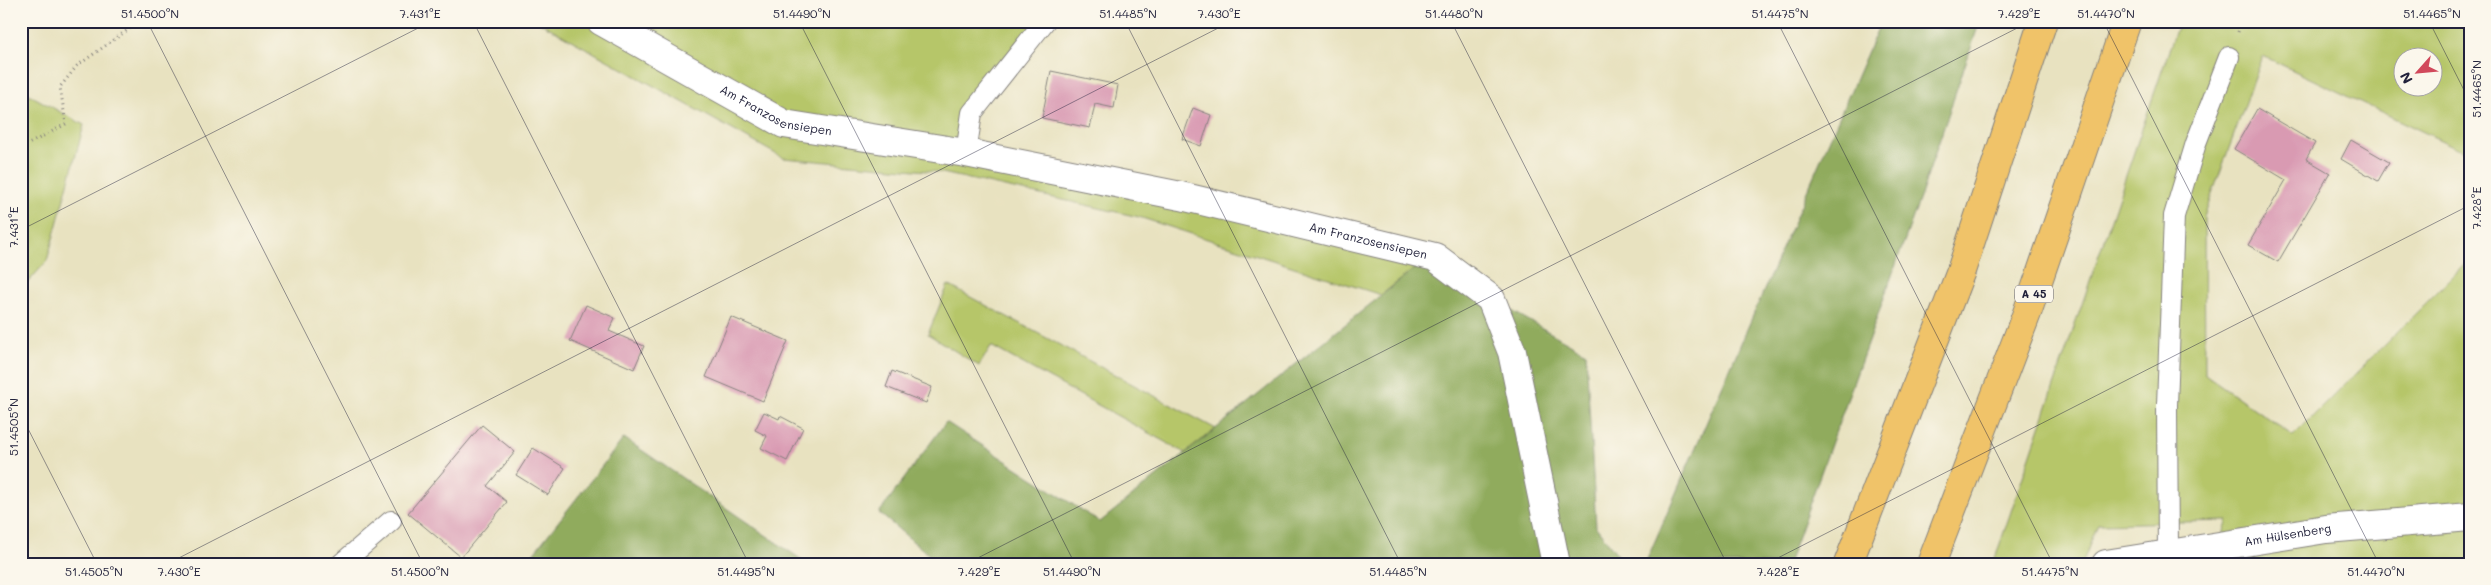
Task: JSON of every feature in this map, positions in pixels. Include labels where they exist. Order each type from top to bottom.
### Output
[{"type":"highway","points":[[1848,564],[1961,271],[2042,21]]},
{"type":"highway","name":"A 45","points":[[1932,564],[2027,313],[2127,21]]},
{"type":"street","name":"Am Franzosensiepen","points":[[600,21],[784,124],[966,154],[1181,196],[1435,258],[1491,299],[1512,352],[1556,564]]},
{"type":"street","name":"Am Hülsenberg","points":[[2106,564],[2326,530],[2470,517]]},
{"type":"lane","points":[[966,154],[972,113],[1045,21]]},
{"type":"lane","points":[[2168,554],[2167,405],[2174,216],[2196,143],[2229,56]]},
{"type":"lane","points":[[341,564],[391,521]]},
{"type":"path","points":[[21,148],[66,124],[60,87],[77,66],[140,21]]},
{"type":"green space","points":[[537,21],[1045,21],[972,113],[967,153],[1424,261],[1381,295],[1139,217],[938,172],[783,158]]},
{"type":"green space","points":[[1881,21],[1980,21],[1921,195],[1788,564],[1645,564]]},
{"type":"green space","points":[[2179,21],[2470,21],[2470,154],[2263,56],[2204,216],[2205,374],[2293,436],[2470,259],[2470,564],[2211,564],[2228,521],[2098,524],[2082,564],[1993,564]]},
{"type":"green space","points":[[21,90],[84,125],[47,261],[21,290]]},
{"type":"green space","points":[[1424,261],[1586,353],[1596,527],[1625,564],[940,564],[879,513],[946,422],[1100,522]]},
{"type":"green space","points":[[948,285],[1216,429],[1185,453],[991,346],[979,366],[928,334]]},
{"type":"green space","points":[[624,438],[805,562],[803,564],[525,564]]},
{"type":"building","points":[[1051,71],[1118,85],[1114,108],[1095,104],[1090,128],[1042,118]]},
{"type":"building","points":[[1193,108],[1211,115],[1201,146],[1182,139]]},
{"type":"building","points":[[2257,109],[2315,143],[2306,159],[2330,173],[2278,262],[2248,245],[2286,180],[2234,149]]},
{"type":"building","points":[[2351,140],[2389,162],[2378,181],[2341,159]]},
{"type":"building","points":[[586,305],[615,318],[609,331],[644,346],[634,369],[570,341]]},
{"type":"building","points":[[731,317],[788,341],[763,401],[706,377]]},
{"type":"building","points":[[892,371],[932,387],[926,403],[886,387]]},
{"type":"building","points":[[764,412],[779,419],[780,416],[803,428],[787,461],[761,448],[767,436],[755,430]]},
{"type":"building","points":[[482,425],[515,452],[487,486],[507,502],[461,557],[408,513]]},
{"type":"building","points":[[533,448],[565,468],[548,495],[516,475]]}]
